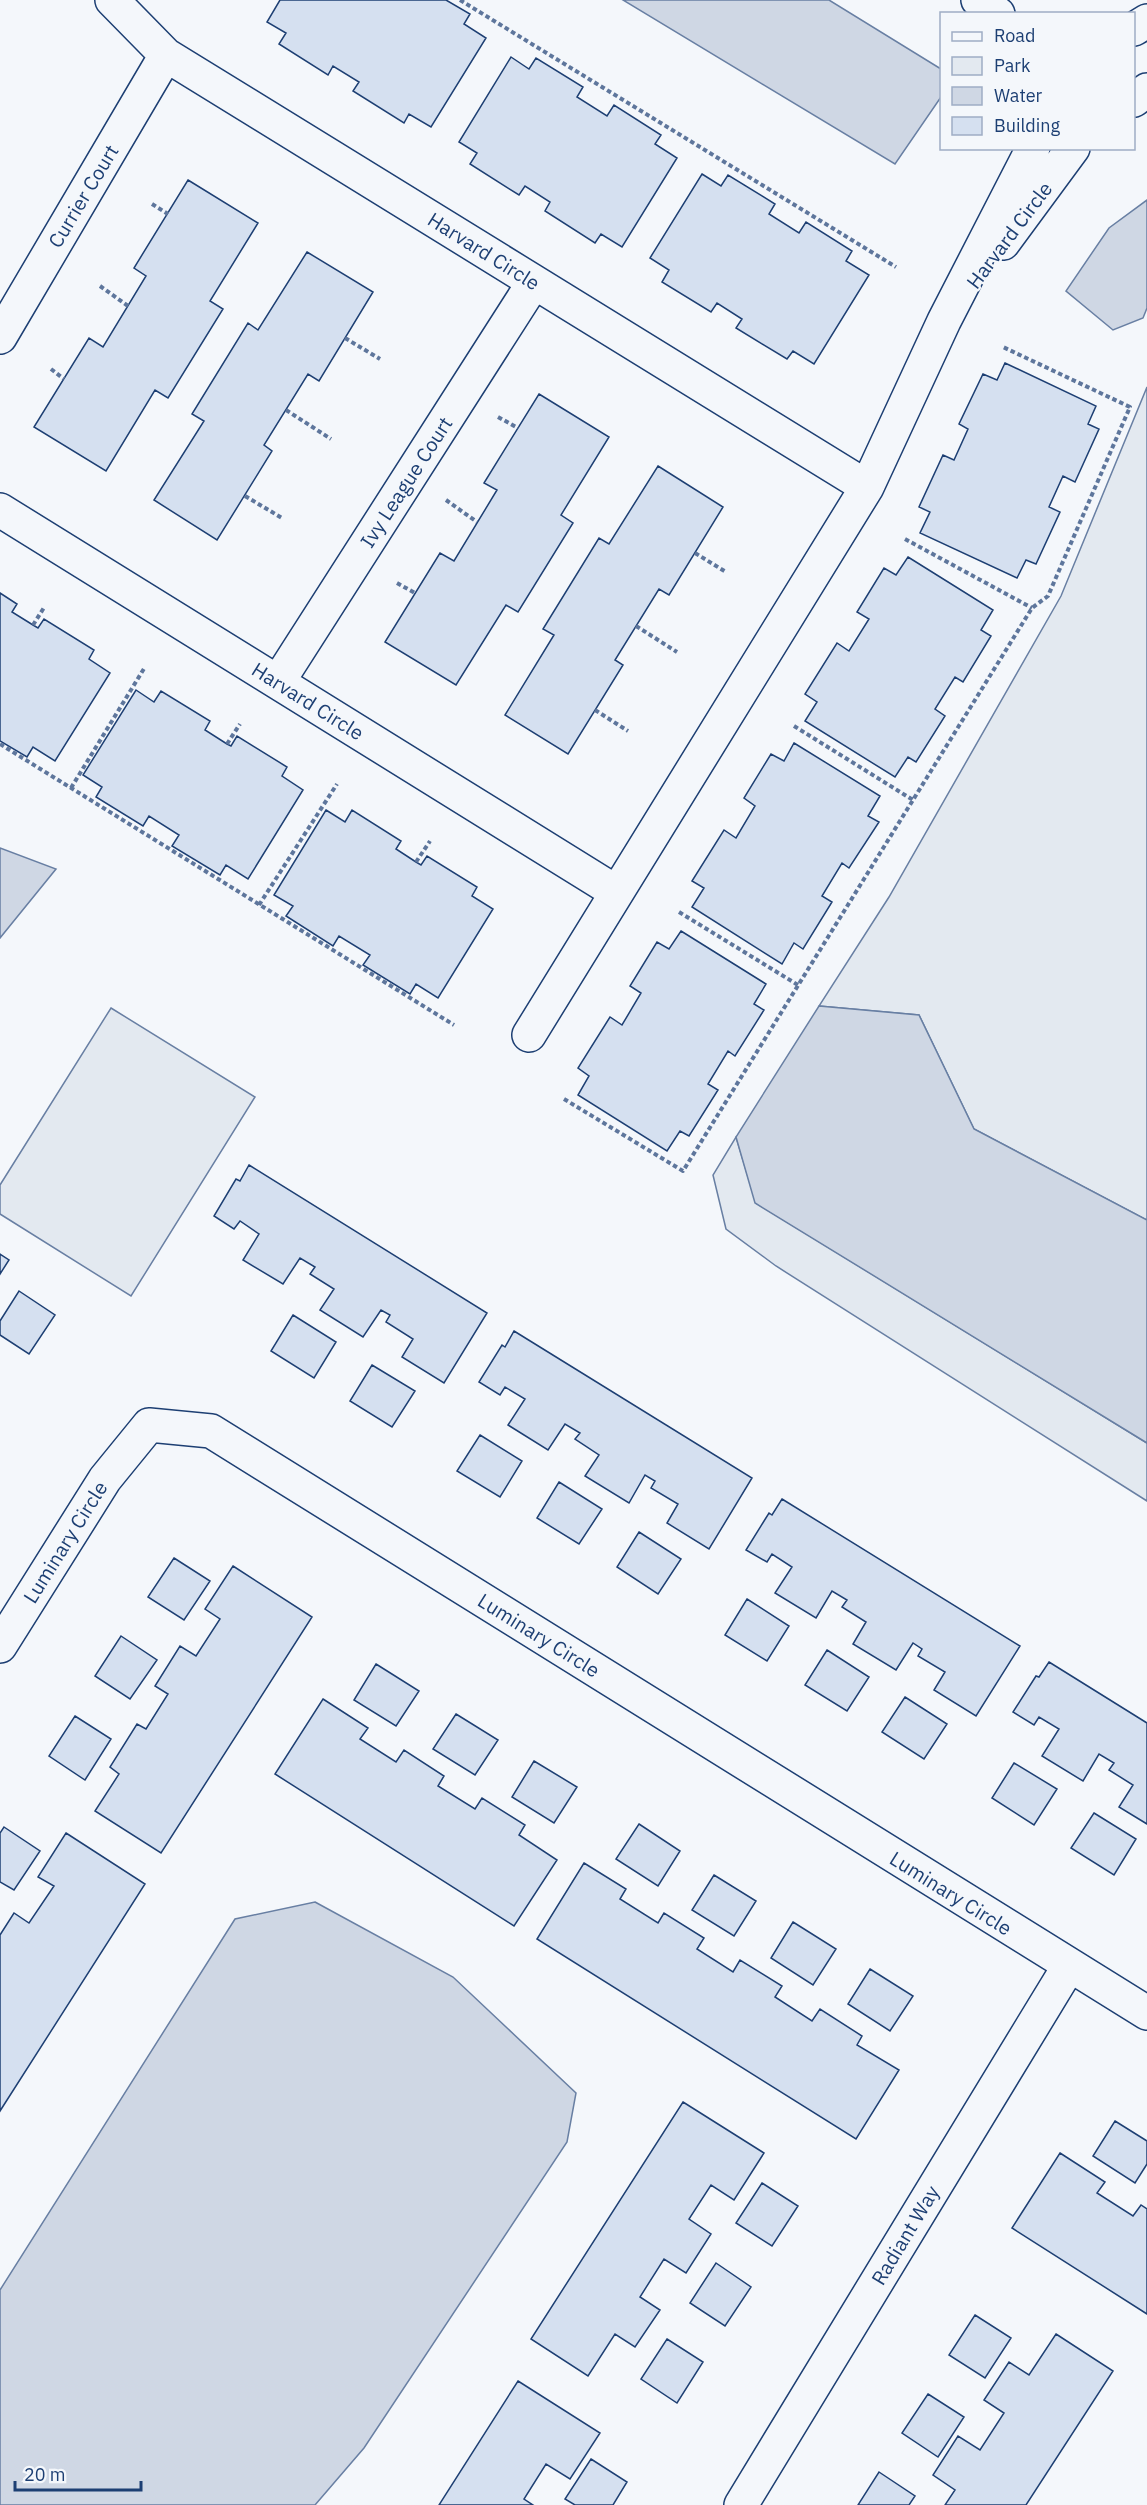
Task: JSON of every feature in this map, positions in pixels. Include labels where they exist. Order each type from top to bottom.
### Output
[{"type":"street","name":"Harvard Circle","points":[[112,0],[166,55],[867,487]]},
{"type":"street","points":[[978,0],[995,12]]},
{"type":"street","name":"Currier Court","points":[[0,337],[166,55]]},
{"type":"street","points":[[1135,99],[1147,90]]},
{"type":"street","name":"Harvard Circle","points":[[529,1035],[867,487],[944,321],[1033,150]]},
{"type":"street","name":"Harvard Circle","points":[[944,321],[1072,150]]},
{"type":"street","name":"Ivy League Court","points":[[278,682],[534,282]]},
{"type":"street","name":"Harvard Circle","points":[[0,510],[616,892]]},
{"type":"street","name":"Luminary Circle","points":[[0,1646],[105,1479],[149,1425],[211,1431],[1147,2013]]},
{"type":"street","name":"Radiant Way","points":[[741,2505],[1069,1966]]},
{"type":"path","points":[[460,0],[896,267]]},
{"type":"path","points":[[152,204],[168,214]]},
{"type":"path","points":[[100,286],[128,306]]},
{"type":"path","points":[[345,338],[380,359]]},
{"type":"path","points":[[564,1099],[683,1171],[1032,608],[1048,596],[1130,407],[1003,347]]},
{"type":"path","points":[[51,369],[64,379]]},
{"type":"path","points":[[286,410],[331,439]]},
{"type":"path","points":[[498,417],[518,428]]},
{"type":"path","points":[[244,496],[282,518]]},
{"type":"path","points":[[447,500],[477,522]]},
{"type":"path","points":[[905,539],[1032,608]]},
{"type":"path","points":[[695,553],[726,572]]},
{"type":"path","points":[[397,583],[415,593]]},
{"type":"path","points":[[33,625],[45,606]]},
{"type":"path","points":[[636,626],[677,652]]},
{"type":"path","points":[[71,788],[146,667]]},
{"type":"path","points":[[595,710],[628,731]]},
{"type":"path","points":[[227,744],[240,724]]},
{"type":"path","points":[[794,726],[913,800]]},
{"type":"path","points":[[0,744],[454,1025]]},
{"type":"path","points":[[259,905],[336,784]]},
{"type":"path","points":[[416,862],[430,841]]},
{"type":"path","points":[[679,912],[798,986]]},
{"type":"green space","points":[[1147,387],[1147,1220],[974,1129],[919,1015],[819,1006],[889,897],[1061,596]]},
{"type":"green space","points":[[111,1008],[255,1097],[131,1296],[0,1214],[0,1185]]},
{"type":"green space","points":[[736,1137],[756,1203],[1147,1443],[1147,1501],[776,1266],[726,1229],[713,1175]]},
{"type":"water","points":[[623,0],[829,0],[940,68],[940,98],[895,164]]},
{"type":"water","points":[[1147,200],[1147,308],[1143,318],[1113,330],[1066,291],[1109,228]]},
{"type":"water","points":[[0,848],[56,869],[0,938]]},
{"type":"water","points":[[819,1006],[919,1015],[974,1129],[1147,1220],[1147,1443],[755,1203],[736,1137]]},
{"type":"water","points":[[315,1902],[453,1977],[576,2093],[567,2142],[364,2448],[315,2505],[0,2505],[0,2290],[235,1919]]},
{"type":"building","points":[[280,0],[446,0],[470,14],[464,24],[486,38],[431,127],[409,114],[404,123],[353,91],[359,82],[333,66],[328,75],[279,44],[286,33],[267,22]]},
{"type":"building","points":[[511,57],[529,69],[536,58],[583,87],[577,97],[607,116],[614,105],[661,135],[655,144],[677,158],[622,247],[601,234],[595,243],[545,211],[550,202],[525,186],[519,195],[470,164],[477,153],[459,142]]},
{"type":"building","points":[[702,174],[721,186],[728,175],[775,204],[769,214],[799,233],[806,222],[852,251],[846,261],[869,275],[814,364],[793,351],[787,359],[736,328],[742,319],[717,303],[711,312],[662,282],[669,270],[650,258]]},
{"type":"building","points":[[188,180],[258,223],[210,301],[223,309],[168,398],[155,390],[106,471],[34,427],[89,338],[103,347],[146,276],[134,268]]},
{"type":"building","points":[[307,252],[373,292],[319,381],[308,374],[264,445],[272,451],[217,540],[154,500],[204,421],[192,414],[248,323],[258,330]]},
{"type":"building","points":[[1005,363],[1096,406],[1088,424],[1099,429],[1075,482],[1063,476],[1049,507],[1060,512],[1036,564],[1026,560],[1017,578],[920,533],[930,512],[919,507],[943,455],[954,460],[968,429],[959,424],[983,374],[997,380]]},
{"type":"building","points":[[539,394],[609,437],[561,515],[573,523],[518,612],[506,605],[456,685],[385,642],[440,553],[454,561],[497,490],[484,483]]},
{"type":"building","points":[[658,466],[723,507],[669,595],[659,589],[615,660],[623,665],[568,754],[505,715],[554,635],[543,629],[599,538],[609,544]]},
{"type":"building","points":[[908,557],[993,610],[981,630],[991,636],[963,682],[955,677],[935,709],[945,716],[916,762],[908,757],[895,777],[805,721],[817,702],[805,694],[837,643],[849,651],[869,619],[857,612],[884,568],[896,575]]},
{"type":"building","points":[[0,593],[17,604],[12,612],[33,625],[38,628],[44,619],[94,650],[89,659],[110,673],[55,761],[33,747],[27,757],[0,741]]},
{"type":"building","points":[[136,690],[154,702],[161,691],[210,721],[205,730],[231,746],[237,736],[287,767],[282,776],[303,790],[248,879],[226,865],[220,875],[172,846],[179,835],[149,816],[143,826],[96,797],[102,787],[83,775]]},
{"type":"building","points":[[794,743],[880,796],[868,816],[879,822],[849,868],[842,863],[822,896],[832,902],[803,949],[794,943],[782,964],[692,907],[704,888],[692,881],[724,830],[736,838],[755,806],[744,798],[771,754],[784,761]]},
{"type":"building","points":[[326,810],[345,822],[352,810],[401,841],[396,849],[416,862],[421,865],[427,856],[477,887],[472,896],[493,909],[438,998],[416,984],[410,994],[363,965],[370,955],[339,936],[333,946],[286,916],[293,906],[274,895]]},
{"type":"building","points":[[681,931],[766,984],[754,1004],[764,1010],[735,1056],[728,1051],[708,1084],[718,1090],[689,1136],[680,1131],[667,1151],[578,1095],[589,1076],[578,1068],[610,1017],[622,1025],[641,993],[630,986],[657,942],[669,949]]},
{"type":"building","points":[[249,1165],[487,1313],[444,1383],[402,1357],[413,1339],[386,1322],[390,1315],[381,1310],[363,1337],[320,1310],[334,1289],[310,1274],[315,1267],[300,1258],[283,1284],[243,1260],[259,1234],[240,1221],[234,1229],[214,1216],[236,1179],[240,1181]]},
{"type":"building","points":[[0,1254],[9,1260],[0,1274]]},
{"type":"building","points":[[19,1291],[55,1315],[29,1354],[0,1335],[0,1321]]},
{"type":"building","points":[[293,1315],[336,1342],[314,1378],[271,1351]]},
{"type":"building","points":[[514,1331],[752,1478],[709,1549],[667,1523],[678,1504],[651,1488],[655,1481],[645,1475],[629,1503],[585,1476],[599,1455],[575,1439],[580,1433],[565,1424],[548,1450],[508,1425],[525,1399],[505,1387],[500,1395],[479,1382],[502,1345],[505,1347]]},
{"type":"building","points":[[372,1365],[415,1391],[392,1427],[350,1401]]},
{"type":"building","points":[[480,1435],[522,1461],[500,1497],[457,1471]]},
{"type":"building","points":[[559,1482],[602,1509],[579,1544],[537,1518]]},
{"type":"building","points":[[782,1499],[1020,1646],[976,1716],[934,1690],[945,1672],[918,1656],[922,1649],[913,1643],[896,1670],[853,1644],[866,1622],[842,1607],[847,1600],[832,1591],[816,1618],[775,1593],[792,1567],[772,1554],[767,1562],[746,1550],[769,1513],[772,1515]]},
{"type":"building","points":[[639,1532],[681,1559],[658,1594],[617,1567]]},
{"type":"building","points":[[174,1558],[210,1581],[184,1620],[148,1597]]},
{"type":"building","points":[[233,1566],[312,1617],[161,1853],[95,1811],[119,1774],[110,1767],[137,1724],[146,1729],[168,1694],[155,1686],[180,1646],[196,1656],[220,1619],[205,1609]]},
{"type":"building","points":[[747,1599],[789,1626],[767,1661],[725,1635]]},
{"type":"building","points":[[121,1636],[157,1660],[130,1699],[95,1676]]},
{"type":"building","points":[[827,1650],[869,1677],[847,1711],[805,1685]]},
{"type":"building","points":[[1049,1662],[1147,1723],[1147,1824],[1119,1807],[1133,1785],[1109,1770],[1114,1763],[1099,1754],[1083,1781],[1042,1756],[1059,1729],[1039,1717],[1034,1725],[1013,1712],[1036,1676],[1039,1677]]},
{"type":"building","points":[[376,1664],[419,1691],[396,1726],[354,1700]]},
{"type":"building","points":[[905,1697],[947,1724],[924,1759],[882,1732]]},
{"type":"building","points":[[323,1699],[368,1728],[360,1739],[396,1762],[404,1750],[444,1776],[438,1786],[475,1809],[482,1798],[525,1825],[519,1835],[557,1860],[514,1926],[275,1774]]},
{"type":"building","points":[[456,1714],[498,1740],[475,1775],[433,1749]]},
{"type":"building","points":[[75,1716],[111,1739],[85,1780],[49,1756]]},
{"type":"building","points":[[534,1761],[577,1787],[554,1823],[512,1797]]},
{"type":"building","points":[[1014,1763],[1057,1789],[1034,1825],[992,1798]]},
{"type":"building","points":[[1094,1813],[1136,1839],[1114,1875],[1071,1848]]},
{"type":"building","points":[[639,1824],[680,1851],[658,1886],[616,1859]]},
{"type":"building","points":[[4,1827],[40,1851],[14,1890],[0,1882],[0,1833]]},
{"type":"building","points":[[66,1833],[145,1884],[0,2111],[0,1935],[14,1913],[29,1923],[54,1886],[38,1877]]},
{"type":"building","points":[[584,1863],[626,1889],[620,1899],[658,1923],[664,1913],[704,1938],[697,1949],[733,1972],[740,1960],[782,1986],[775,1997],[812,2021],[820,2009],[862,2036],[857,2045],[899,2070],[856,2139],[537,1939]]},
{"type":"building","points":[[714,1875],[756,1901],[734,1936],[692,1910]]},
{"type":"building","points":[[793,1922],[836,1949],[813,1985],[771,1958]]},
{"type":"building","points":[[870,1969],[913,1996],[890,2031],[848,2004]]},
{"type":"building","points":[[683,2102],[764,2153],[734,2200],[711,2185],[689,2219],[711,2234],[686,2273],[664,2259],[640,2297],[660,2310],[635,2347],[615,2334],[588,2376],[531,2339]]},
{"type":"building","points":[[1115,2121],[1147,2141],[1147,2164],[1135,2183],[1093,2156]]},
{"type":"building","points":[[1060,2153],[1105,2182],[1097,2193],[1133,2216],[1141,2205],[1147,2209],[1147,2314],[1012,2228]]},
{"type":"building","points":[[762,2183],[798,2206],[772,2246],[736,2223]]},
{"type":"building","points":[[716,2263],[751,2287],[725,2326],[690,2303]]},
{"type":"building","points":[[975,2315],[1011,2338],[985,2378],[949,2355]]},
{"type":"building","points":[[1056,2334],[1113,2371],[1026,2505],[945,2505],[955,2490],[933,2475],[958,2436],[980,2450],[1004,2413],[984,2400],[1009,2362],[1029,2375]]},
{"type":"building","points":[[667,2339],[703,2362],[677,2403],[641,2379]]},
{"type":"building","points":[[518,2381],[600,2433],[570,2479],[546,2464],[524,2499],[533,2505],[439,2505]]},
{"type":"building","points":[[928,2394],[964,2417],[938,2457],[902,2433]]},
{"type":"building","points":[[591,2459],[627,2482],[613,2505],[575,2505],[565,2499]]},
{"type":"building","points":[[879,2472],[915,2496],[909,2505],[858,2505]]}]
